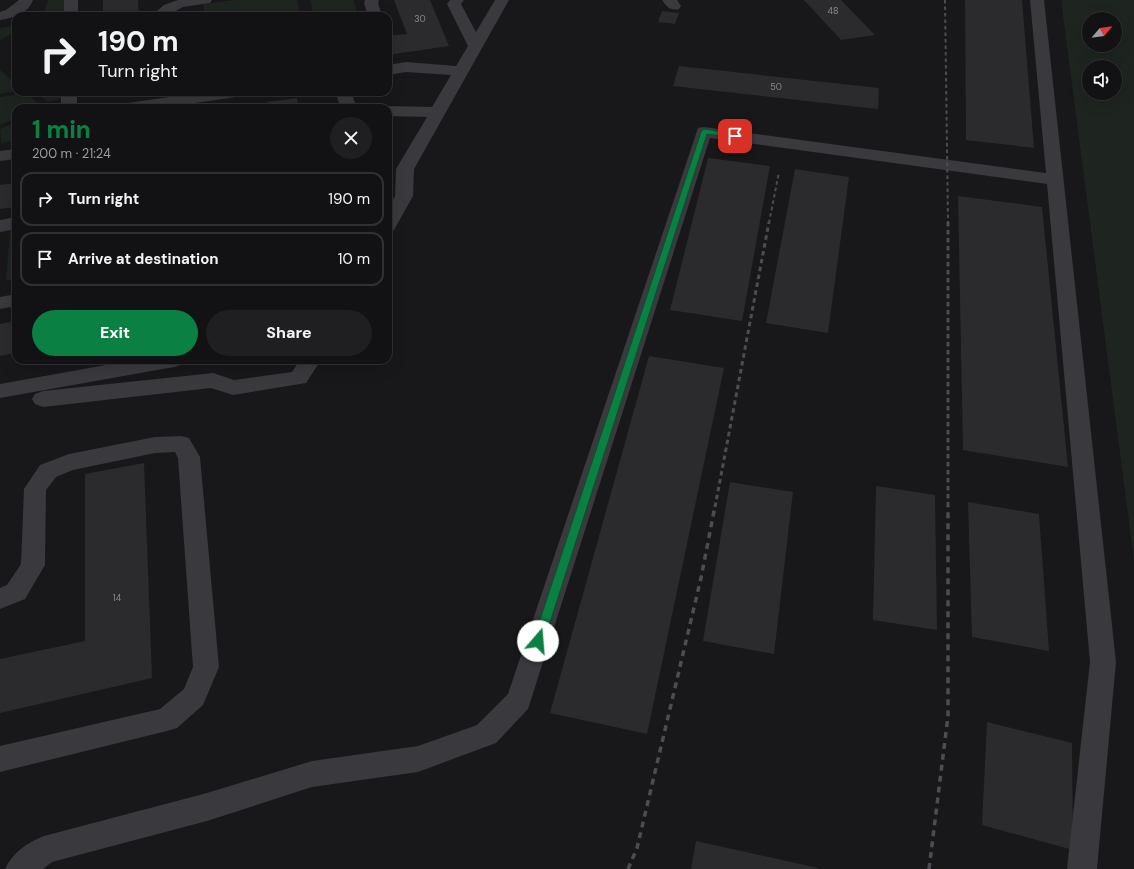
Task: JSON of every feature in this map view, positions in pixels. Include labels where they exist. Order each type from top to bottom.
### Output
[{"type":"lane","points":[[14,12],[25,3],[26,0]]},
{"type":"lane","points":[[70,12],[71,0]]},
{"type":"lane","points":[[164,12],[170,7],[180,3],[205,0]]},
{"type":"lane","points":[[372,0],[371,3],[374,12]]},
{"type":"lane","points":[[457,0],[454,4],[476,47]]},
{"type":"lane","points":[[392,218],[404,196],[405,169],[502,0]]},
{"type":"lane","points":[[1037,0],[1103,662],[1082,869]]},
{"type":"lane","points":[[0,16],[12,13]]},
{"type":"lane","points":[[392,69],[406,67],[461,71]]},
{"type":"lane","points":[[144,104],[172,97],[185,96]]},
{"type":"lane","points":[[392,110],[438,112]]},
{"type":"lane","points":[[20,869],[44,850],[207,807],[312,774],[418,759],[486,734],[519,701],[704,132],[1055,180]]},
{"type":"lane","points":[[0,156],[12,154]]},
{"type":"lane","points":[[0,170],[12,168]]},
{"type":"lane","points":[[0,226],[12,224]]},
{"type":"lane","points":[[0,303],[12,301]]},
{"type":"lane","points":[[0,391],[152,364]]},
{"type":"lane","points":[[43,399],[213,380],[233,388],[299,378],[308,364]]},
{"type":"lane","points":[[0,599],[16,592],[33,565],[35,489],[48,471],[69,462],[85,458],[155,445],[181,444],[189,457],[206,667],[194,697],[167,719],[0,759]]},
{"type":"shaded area","points":[[48,0],[64,0],[64,12],[44,12]]},
{"type":"shaded area","points":[[236,0],[297,0],[300,12],[204,12],[203,4]]},
{"type":"shaded area","points":[[310,0],[353,0],[358,12],[313,12]]},
{"type":"shaded area","points":[[1061,0],[1134,0],[1134,561]]},
{"type":"shaded area","points":[[12,26],[12,34],[0,40],[0,28]]},
{"type":"shaded area","points":[[0,70],[12,80],[12,92],[0,94]]},
{"type":"shaded area","points":[[12,95],[30,96],[39,104],[12,104],[12,120],[0,125],[0,97]]},
{"type":"shaded area","points":[[40,96],[62,96],[62,98],[48,102]]},
{"type":"shaded area","points":[[12,124],[12,142],[1,143],[0,129]]},
{"type":"shaded area","points":[[10,229],[12,229],[12,280],[6,281]]},
{"type":"building","points":[[103,0],[138,0],[139,12],[103,12]]},
{"type":"building","points":[[394,0],[430,0],[449,46],[392,54],[392,36],[407,34]]},
{"type":"building","points":[[804,0],[841,0],[875,35],[841,40]]},
{"type":"building","points":[[965,0],[1022,0],[1034,148],[966,140]]},
{"type":"building","points":[[662,11],[679,13],[675,24],[658,22]]},
{"type":"building","points":[[679,66],[879,88],[878,109],[673,86]]},
{"type":"building","points":[[297,98],[298,104],[267,104],[267,102]]},
{"type":"building","points":[[708,158],[770,166],[742,321],[670,310]]},
{"type":"building","points":[[795,169],[849,177],[828,333],[766,323]]},
{"type":"building","points":[[12,184],[12,208],[0,209],[0,185]]},
{"type":"building","points":[[958,196],[1042,207],[1068,467],[963,450]]},
{"type":"building","points":[[12,322],[12,354],[0,356],[0,324]]},
{"type":"building","points":[[649,356],[724,368],[647,734],[550,713]]},
{"type":"building","points":[[144,463],[152,678],[0,713],[0,659],[85,641],[85,474]]},
{"type":"building","points":[[730,482],[793,492],[774,654],[703,641]]},
{"type":"building","points":[[876,486],[935,495],[937,630],[873,620]]},
{"type":"building","points":[[968,502],[1039,514],[1049,651],[972,637]]},
{"type":"building","points":[[987,722],[1072,743],[1073,850],[982,825]]},
{"type":"building","points":[[696,841],[818,868],[818,869],[691,869]]},
{"type":"railway","points":[[945,0],[948,223]]},
{"type":"railway","points":[[769,223],[779,172]]},
{"type":"railway","points":[[715,507],[769,222]]},
{"type":"railway","points":[[929,869],[948,716],[948,223]]},
{"type":"railway","points":[[628,869],[637,848],[701,578],[715,506]]},
{"type":"route","points":[[538,641],[704,132],[735,136]]}]
